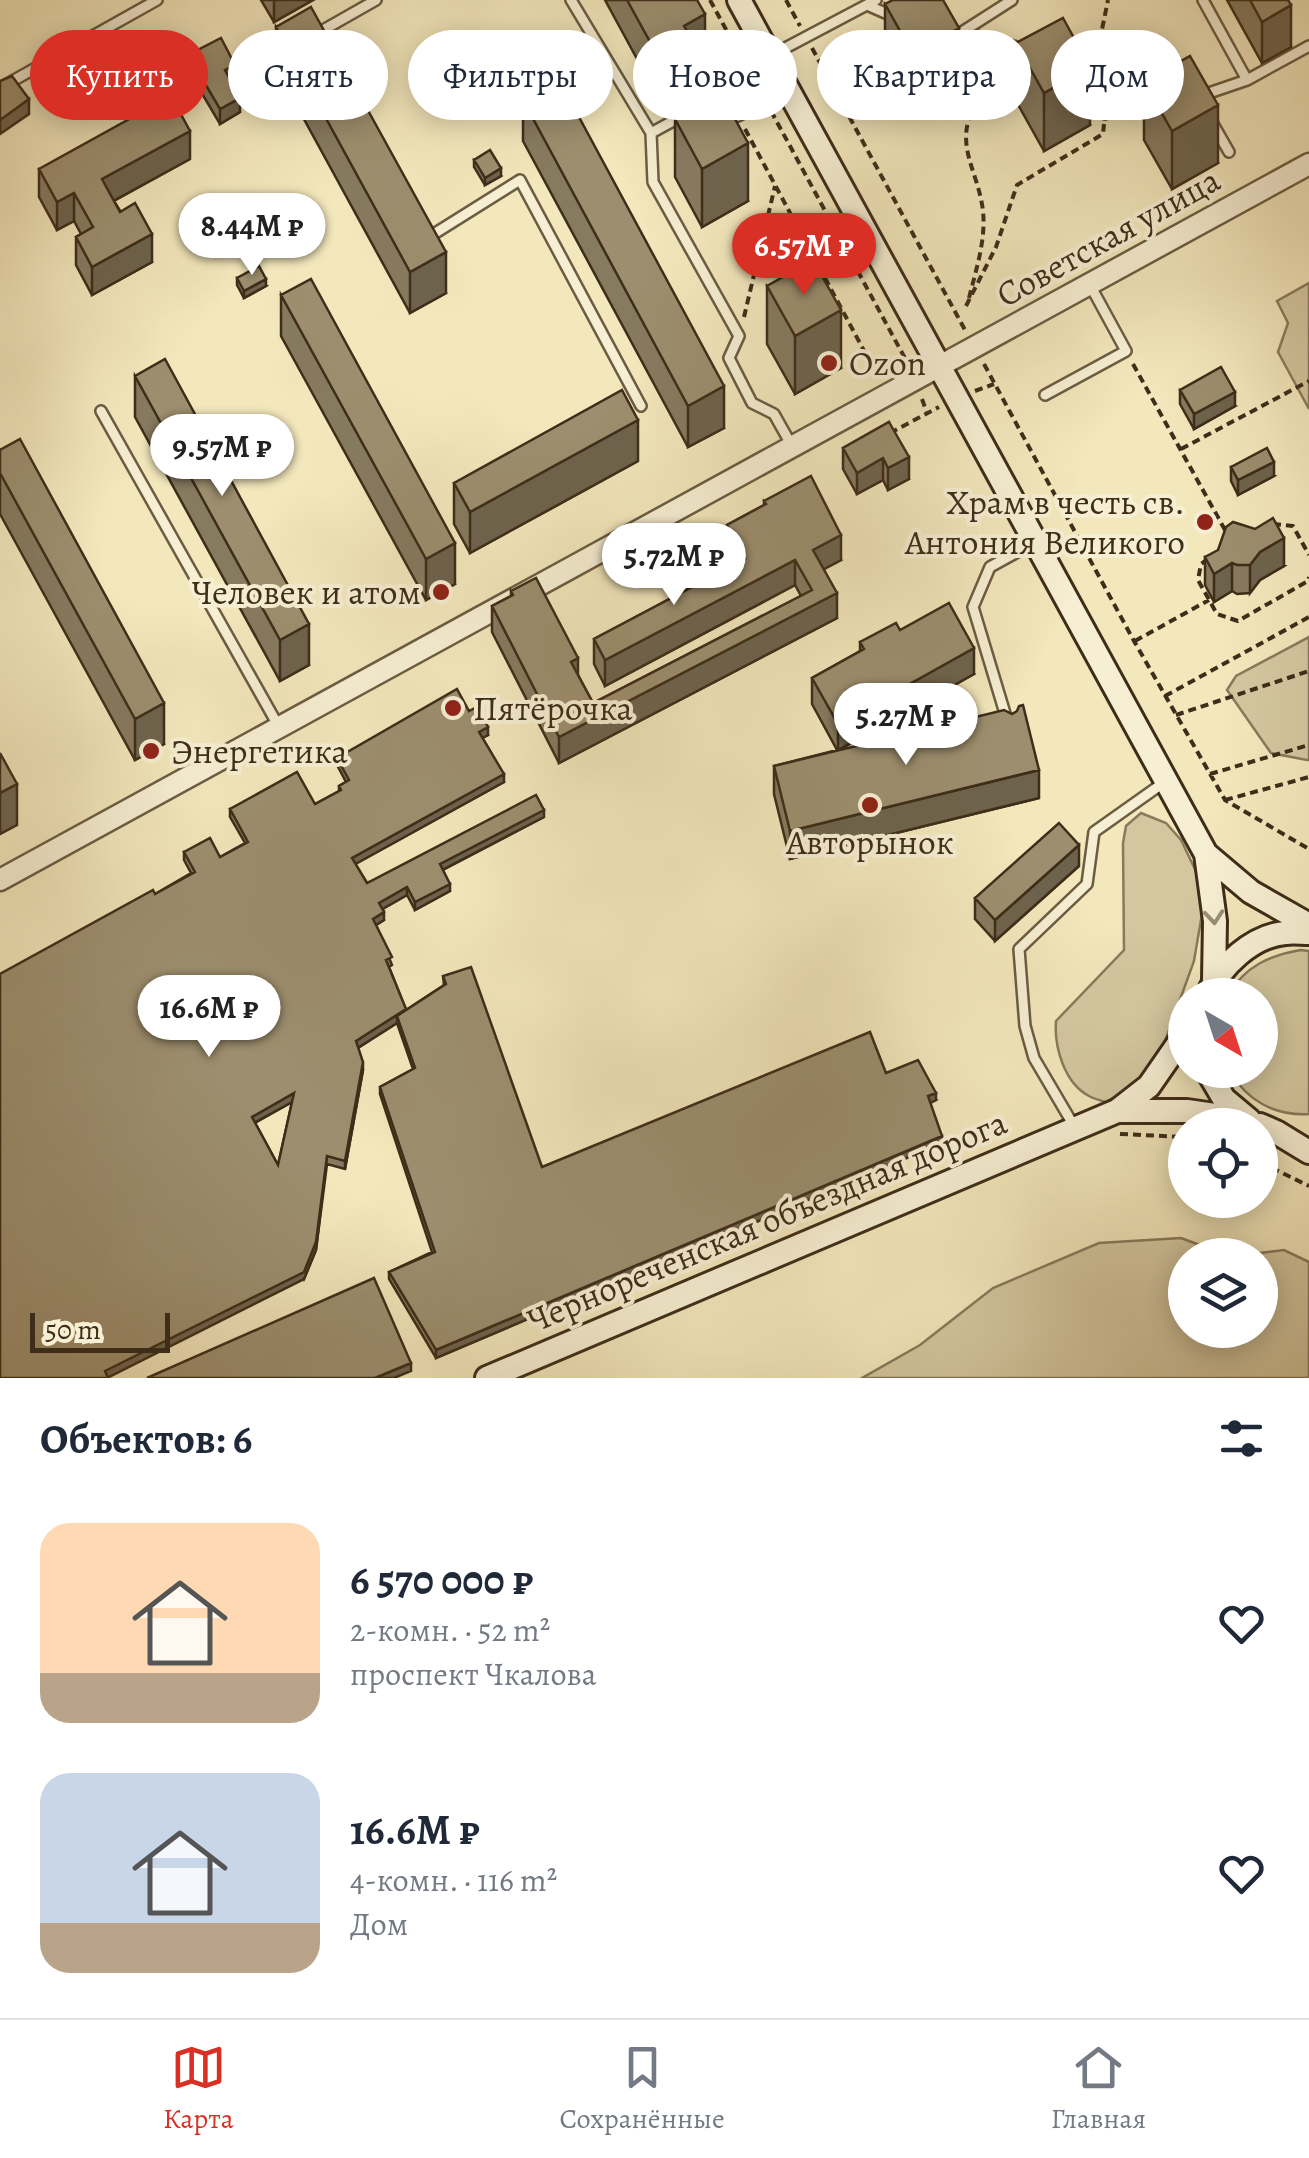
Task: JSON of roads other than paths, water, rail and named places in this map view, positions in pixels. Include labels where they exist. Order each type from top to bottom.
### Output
[{"type":"main road","points":[[739,0],[755,30]]},
{"type":"main road","points":[[797,107],[1206,854],[1216,921],[1212,978]]},
{"type":"main road","points":[[1206,854],[1250,892],[1309,924]]},
{"type":"main road","points":[[1219,978],[1243,949],[1282,932],[1309,933]]},
{"type":"main road","points":[[1117,1122],[1168,1059]]},
{"type":"main road","points":[[1217,1088],[1224,1100],[1236,1108]]},
{"type":"main road","points":[[1117,1122],[1168,1114]]},
{"type":"main road","name":"Чернореченская объездная дорога","points":[[486,1378],[1075,1129],[1117,1122]]},
{"type":"main road","points":[[1278,1128],[1309,1134]]},
{"type":"main road","points":[[1278,1135],[1309,1152]]},
{"type":"street","name":"Советская улица","points":[[0,880],[1309,164]]},
{"type":"lane","points":[[0,88],[157,0]]},
{"type":"lane","points":[[326,30],[376,0]]},
{"type":"lane","points":[[572,0],[651,133],[654,182],[739,336],[728,358],[752,403],[774,414],[792,448]]},
{"type":"lane","points":[[965,30],[1012,0]]},
{"type":"lane","points":[[1203,0],[1247,80]]},
{"type":"lane","points":[[797,42],[872,2],[900,18]]},
{"type":"lane","points":[[1230,152],[1197,96],[1247,80],[1309,46]]},
{"type":"lane","points":[[1031,50],[1038,52]]},
{"type":"lane","points":[[651,133],[674,120]]},
{"type":"lane","points":[[428,237],[520,180],[642,406]]},
{"type":"lane","points":[[420,220],[436,250]]},
{"type":"lane","points":[[1045,395],[1126,351],[1090,284]]},
{"type":"lane","points":[[102,412],[279,727]]},
{"type":"lane","points":[[1011,734],[973,606],[990,567],[1035,543]]},
{"type":"lane","points":[[1075,1129],[1034,1058],[1025,1026],[1019,949],[1087,884],[1094,832],[1166,781]]},
{"type":"place","name":"Ozon","points":[[829,363]]},
{"type":"place","name":"Храм в честь св. Антония Великого","points":[[1205,522]]},
{"type":"place","name":"Человек и атом","points":[[441,592]]},
{"type":"place","name":"Пятёрочка","points":[[453,708]]},
{"type":"place","name":"Энергетика","points":[[151,751]]},
{"type":"place","name":"Авторынок","points":[[870,805]]}]
